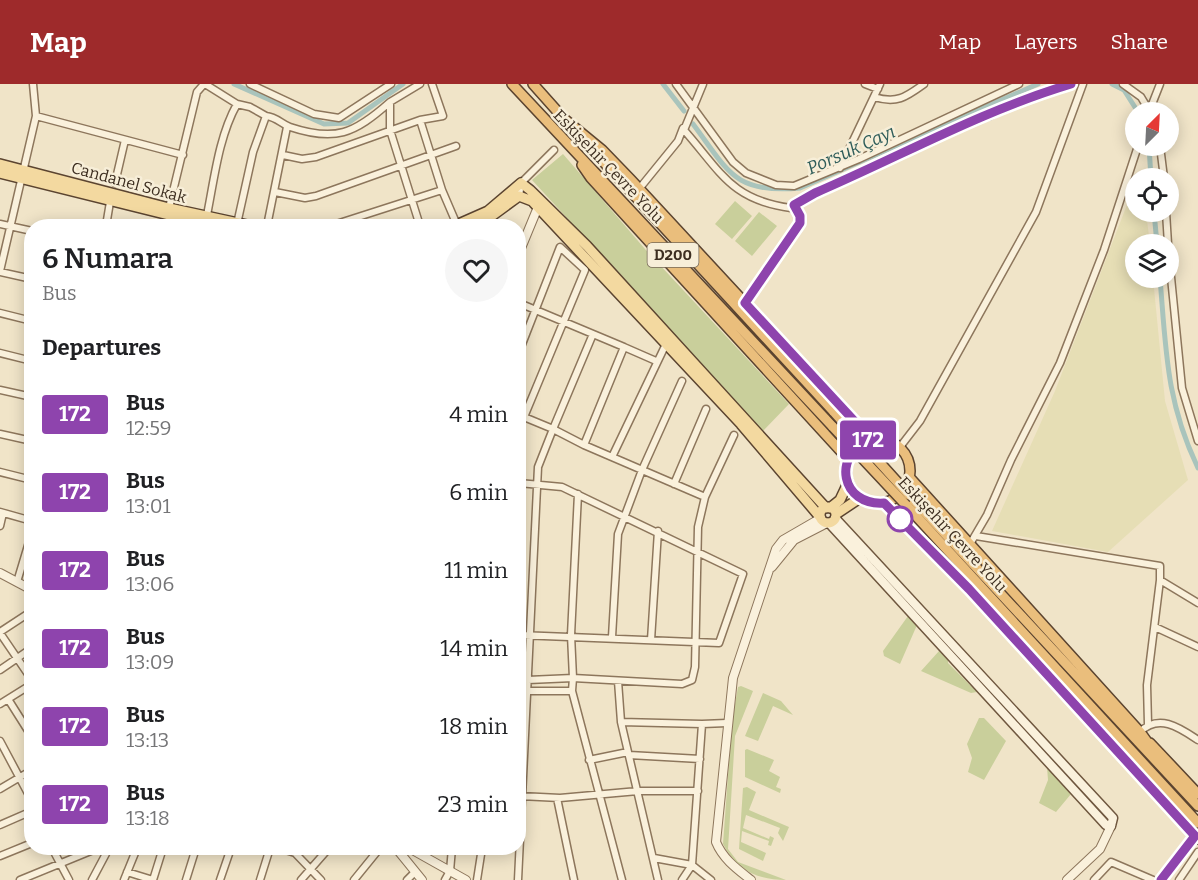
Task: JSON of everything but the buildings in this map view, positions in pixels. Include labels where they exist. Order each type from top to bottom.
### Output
[{"type":"highway","name":"Eskişehir Çevre Yolu","points":[[512,84],[833,427],[908,500],[1198,806]]},
{"type":"highway","name":"Eskişehir Çevre Yolu","points":[[533,84],[834,412],[908,500],[1198,824]]},
{"type":"highway","points":[[563,118],[602,150],[871,439]]},
{"type":"highway","points":[[566,141],[591,178],[848,459]]},
{"type":"highway","points":[[871,439],[891,442],[900,447],[907,456],[909,478],[901,494],[884,503],[860,498],[848,483],[846,475],[848,459],[861,443],[871,439]]},
{"type":"highway","points":[[909,478],[973,540],[1140,732],[1198,794]]},
{"type":"highway","points":[[884,503],[969,589],[1197,837]]},
{"type":"highway","points":[[1140,732],[1175,781]]},
{"type":"main road","name":"Candanel Sokak","points":[[0,164],[22,174],[169,208],[195,219]]},
{"type":"main road","points":[[0,173],[22,174],[110,202],[185,219]]},
{"type":"main road","points":[[472,219],[488,212],[521,183],[544,201],[587,246],[1106,825],[1111,826]]},
{"type":"main road","points":[[488,219],[519,196],[525,196],[538,207],[828,516]]},
{"type":"main road","points":[[828,516],[840,500],[848,483]]},
{"type":"main road","points":[[828,516],[860,498]]},
{"type":"street","points":[[24,277],[0,271],[36,116],[33,84]]},
{"type":"street","points":[[169,208],[197,92],[205,84],[237,104],[250,106],[266,116],[275,117],[288,127],[316,135],[341,134],[420,84]]},
{"type":"street","points":[[250,84],[314,114],[339,118],[391,84]]},
{"type":"street","points":[[283,155],[303,159],[316,157],[420,120],[443,116],[432,84]]},
{"type":"street","points":[[675,84],[733,162],[761,181],[794,186],[840,168],[1019,84]]},
{"type":"street","points":[[639,189],[678,141],[703,84]]},
{"type":"street","points":[[840,168],[879,87],[865,84]]},
{"type":"street","points":[[874,97],[889,102],[903,98],[924,84]]},
{"type":"street","points":[[683,128],[725,179],[744,195],[763,204],[791,208],[815,193],[959,125],[990,116],[1019,100],[1071,84]]},
{"type":"street","points":[[900,447],[920,421],[1036,212],[1083,84],[1078,84]]},
{"type":"street","points":[[1123,84],[1141,97],[1144,102]]},
{"type":"street","points":[[1153,102],[1160,84]]},
{"type":"street","points":[[390,102],[390,130],[418,219]]},
{"type":"street","points":[[208,219],[219,156],[237,104]]},
{"type":"street","points":[[36,116],[183,155]]},
{"type":"street","points":[[238,219],[253,152],[266,116]]},
{"type":"street","points":[[420,120],[452,219]]},
{"type":"street","points":[[269,219],[288,127]]},
{"type":"street","points":[[115,183],[125,140]]},
{"type":"street","points":[[275,192],[305,198],[456,146]]},
{"type":"street","points":[[519,196],[521,183],[554,150]]},
{"type":"street","points":[[1135,156],[1104,250],[1060,363],[973,540],[1160,566],[1161,580],[1147,685],[1148,724]]},
{"type":"street","points":[[352,219],[442,190]]},
{"type":"street","points":[[107,219],[110,202]]},
{"type":"street","points":[[745,303],[800,223],[800,216],[794,205]]},
{"type":"street","points":[[526,235],[538,207]]},
{"type":"street","points":[[0,224],[24,229]]},
{"type":"street","points":[[526,335],[560,248],[585,270],[526,407]]},
{"type":"street","points":[[1172,288],[1182,388],[1198,441]]},
{"type":"street","points":[[526,305],[656,361]]},
{"type":"street","points":[[0,313],[24,319]]},
{"type":"street","points":[[526,721],[538,467],[593,334]]},
{"type":"street","points":[[612,457],[666,344]]},
{"type":"street","points":[[584,445],[624,347]]},
{"type":"street","points":[[0,353],[24,359]]},
{"type":"street","points":[[612,637],[618,534],[642,470],[682,381]]},
{"type":"street","points":[[0,390],[24,395]]},
{"type":"street","points":[[674,484],[706,409]]},
{"type":"street","points":[[526,418],[705,497]]},
{"type":"street","points":[[0,434],[24,439]]},
{"type":"street","points":[[528,677],[682,684],[692,680],[695,667],[698,527],[705,497],[734,435]]},
{"type":"street","points":[[0,472],[24,478]]},
{"type":"street","points":[[526,484],[562,487],[625,515],[743,574],[719,643],[571,635],[526,635]]},
{"type":"street","points":[[578,494],[571,635],[572,691],[621,880]]},
{"type":"street","points":[[0,526],[2,512],[24,519]]},
{"type":"street","points":[[751,880],[730,862],[720,851],[716,842],[733,678],[771,569],[794,540],[828,516]]},
{"type":"street","points":[[651,640],[658,531]]},
{"type":"street","points":[[17,582],[24,559]]},
{"type":"street","points":[[0,573],[24,586]]},
{"type":"street","points":[[1161,580],[1198,603]]},
{"type":"street","points":[[24,616],[0,632],[24,669]]},
{"type":"street","points":[[1155,627],[1198,647]]},
{"type":"street","points":[[0,670],[24,653]]},
{"type":"street","points":[[618,681],[621,722],[658,880]]},
{"type":"street","points":[[0,704],[24,688]]},
{"type":"street","points":[[528,691],[572,691]]},
{"type":"street","points":[[8,699],[24,724]]},
{"type":"street","points":[[621,722],[727,723]]},
{"type":"street","points":[[1140,732],[1148,724],[1159,722],[1176,726],[1198,740]]},
{"type":"street","points":[[682,880],[692,864],[702,724]]},
{"type":"street","points":[[0,741],[24,784]]},
{"type":"street","points":[[589,760],[628,753],[700,759]]},
{"type":"street","points":[[0,789],[24,775]]},
{"type":"street","points":[[526,796],[557,798],[638,791],[698,791]]},
{"type":"street","points":[[557,798],[574,880]]},
{"type":"street","points":[[0,825],[24,814]]},
{"type":"street","points":[[1067,880],[1100,849],[1111,826]]},
{"type":"street","points":[[1161,880],[1197,837]]},
{"type":"street","points":[[0,856],[24,846]]},
{"type":"street","points":[[1179,880],[1198,852]]},
{"type":"street","points":[[56,855],[69,880]]},
{"type":"street","points":[[20,880],[81,855]]},
{"type":"street","points":[[92,880],[105,855]]},
{"type":"street","points":[[124,880],[135,855]]},
{"type":"street","points":[[128,872],[153,880],[161,855]]},
{"type":"street","points":[[186,880],[194,855]]},
{"type":"street","points":[[220,880],[229,855]]},
{"type":"street","points":[[260,880],[268,855]]},
{"type":"street","points":[[300,855],[321,880]]},
{"type":"street","points":[[301,880],[323,855]]},
{"type":"street","points":[[354,880],[374,855]]},
{"type":"street","points":[[402,855],[422,880]]},
{"type":"street","points":[[426,855],[466,880]]},
{"type":"street","points":[[445,880],[450,871],[451,855]]},
{"type":"street","points":[[477,880],[481,855]]},
{"type":"street","points":[[518,880],[519,855]]},
{"type":"street","points":[[654,858],[692,864],[711,880]]},
{"type":"street","points":[[1094,880],[1111,862],[1153,880]]},
{"type":"street","points":[[407,880],[415,872]]},
{"type":"shaded area","points":[[1125,210],[1125,222],[1147,222],[1149,234],[1125,234],[1125,288],[1154,288],[1165,401],[1188,480],[1108,552],[992,531],[1055,391]]},
{"type":"green space","points":[[563,154],[645,249],[789,404],[763,431],[532,180]]},
{"type":"green space","points":[[735,201],[752,216],[732,239],[715,224]]},
{"type":"green space","points":[[759,212],[777,226],[752,256],[735,241]]},
{"type":"green space","points":[[908,616],[917,625],[900,664],[884,656],[883,651]]},
{"type":"green space","points":[[939,651],[977,692],[971,693],[921,671]]},
{"type":"green space","points":[[738,687],[753,691],[735,736],[728,849],[738,862],[786,880],[766,878],[749,872],[735,861],[723,844],[732,721]]},
{"type":"green space","points":[[763,693],[781,701],[793,715],[773,706],[758,741],[745,736]]},
{"type":"green space","points":[[979,718],[984,718],[1006,741],[984,780],[968,772],[972,758],[967,744]]},
{"type":"green space","points":[[745,750],[774,760],[769,771],[780,777],[776,787],[781,789],[780,793],[745,777]]},
{"type":"green space","points":[[1047,767],[1071,794],[1056,812],[1039,803],[1048,780]]},
{"type":"green space","points":[[747,787],[756,792],[749,810],[789,827],[783,841],[778,833],[780,828],[746,815],[743,828],[769,839],[770,836],[774,838],[771,846],[768,845],[769,841],[742,831],[741,842],[766,853],[763,861],[739,849],[743,788]]},
{"type":"waterway","points":[[234,84],[324,124],[348,123],[403,84]]},
{"type":"waterway","name":"Porsuk Çayı","points":[[663,84],[684,111]]},
{"type":"waterway","name":"Porsuk Çayı","points":[[693,124],[725,167],[735,176],[760,187],[800,188],[1038,84]]},
{"type":"waterway","name":"Porsuk Çayı","points":[[1112,84],[1124,90],[1132,102]]},
{"type":"waterway","name":"Porsuk Çayı","points":[[1150,156],[1150,168]]},
{"type":"waterway","name":"Porsuk Çayı","points":[[1155,222],[1156,234]]},
{"type":"waterway","name":"Porsuk Çayı","points":[[1161,288],[1166,352],[1173,397],[1187,444],[1198,468]]},
{"type":"bus line","name":"172","points":[[1071,84],[1019,100],[990,116],[959,125],[794,205],[800,216],[800,223],[745,303],[871,439],[861,443],[848,459],[846,475],[853,492],[867,502],[884,503],[969,589],[1195,836],[1161,880]]}]
